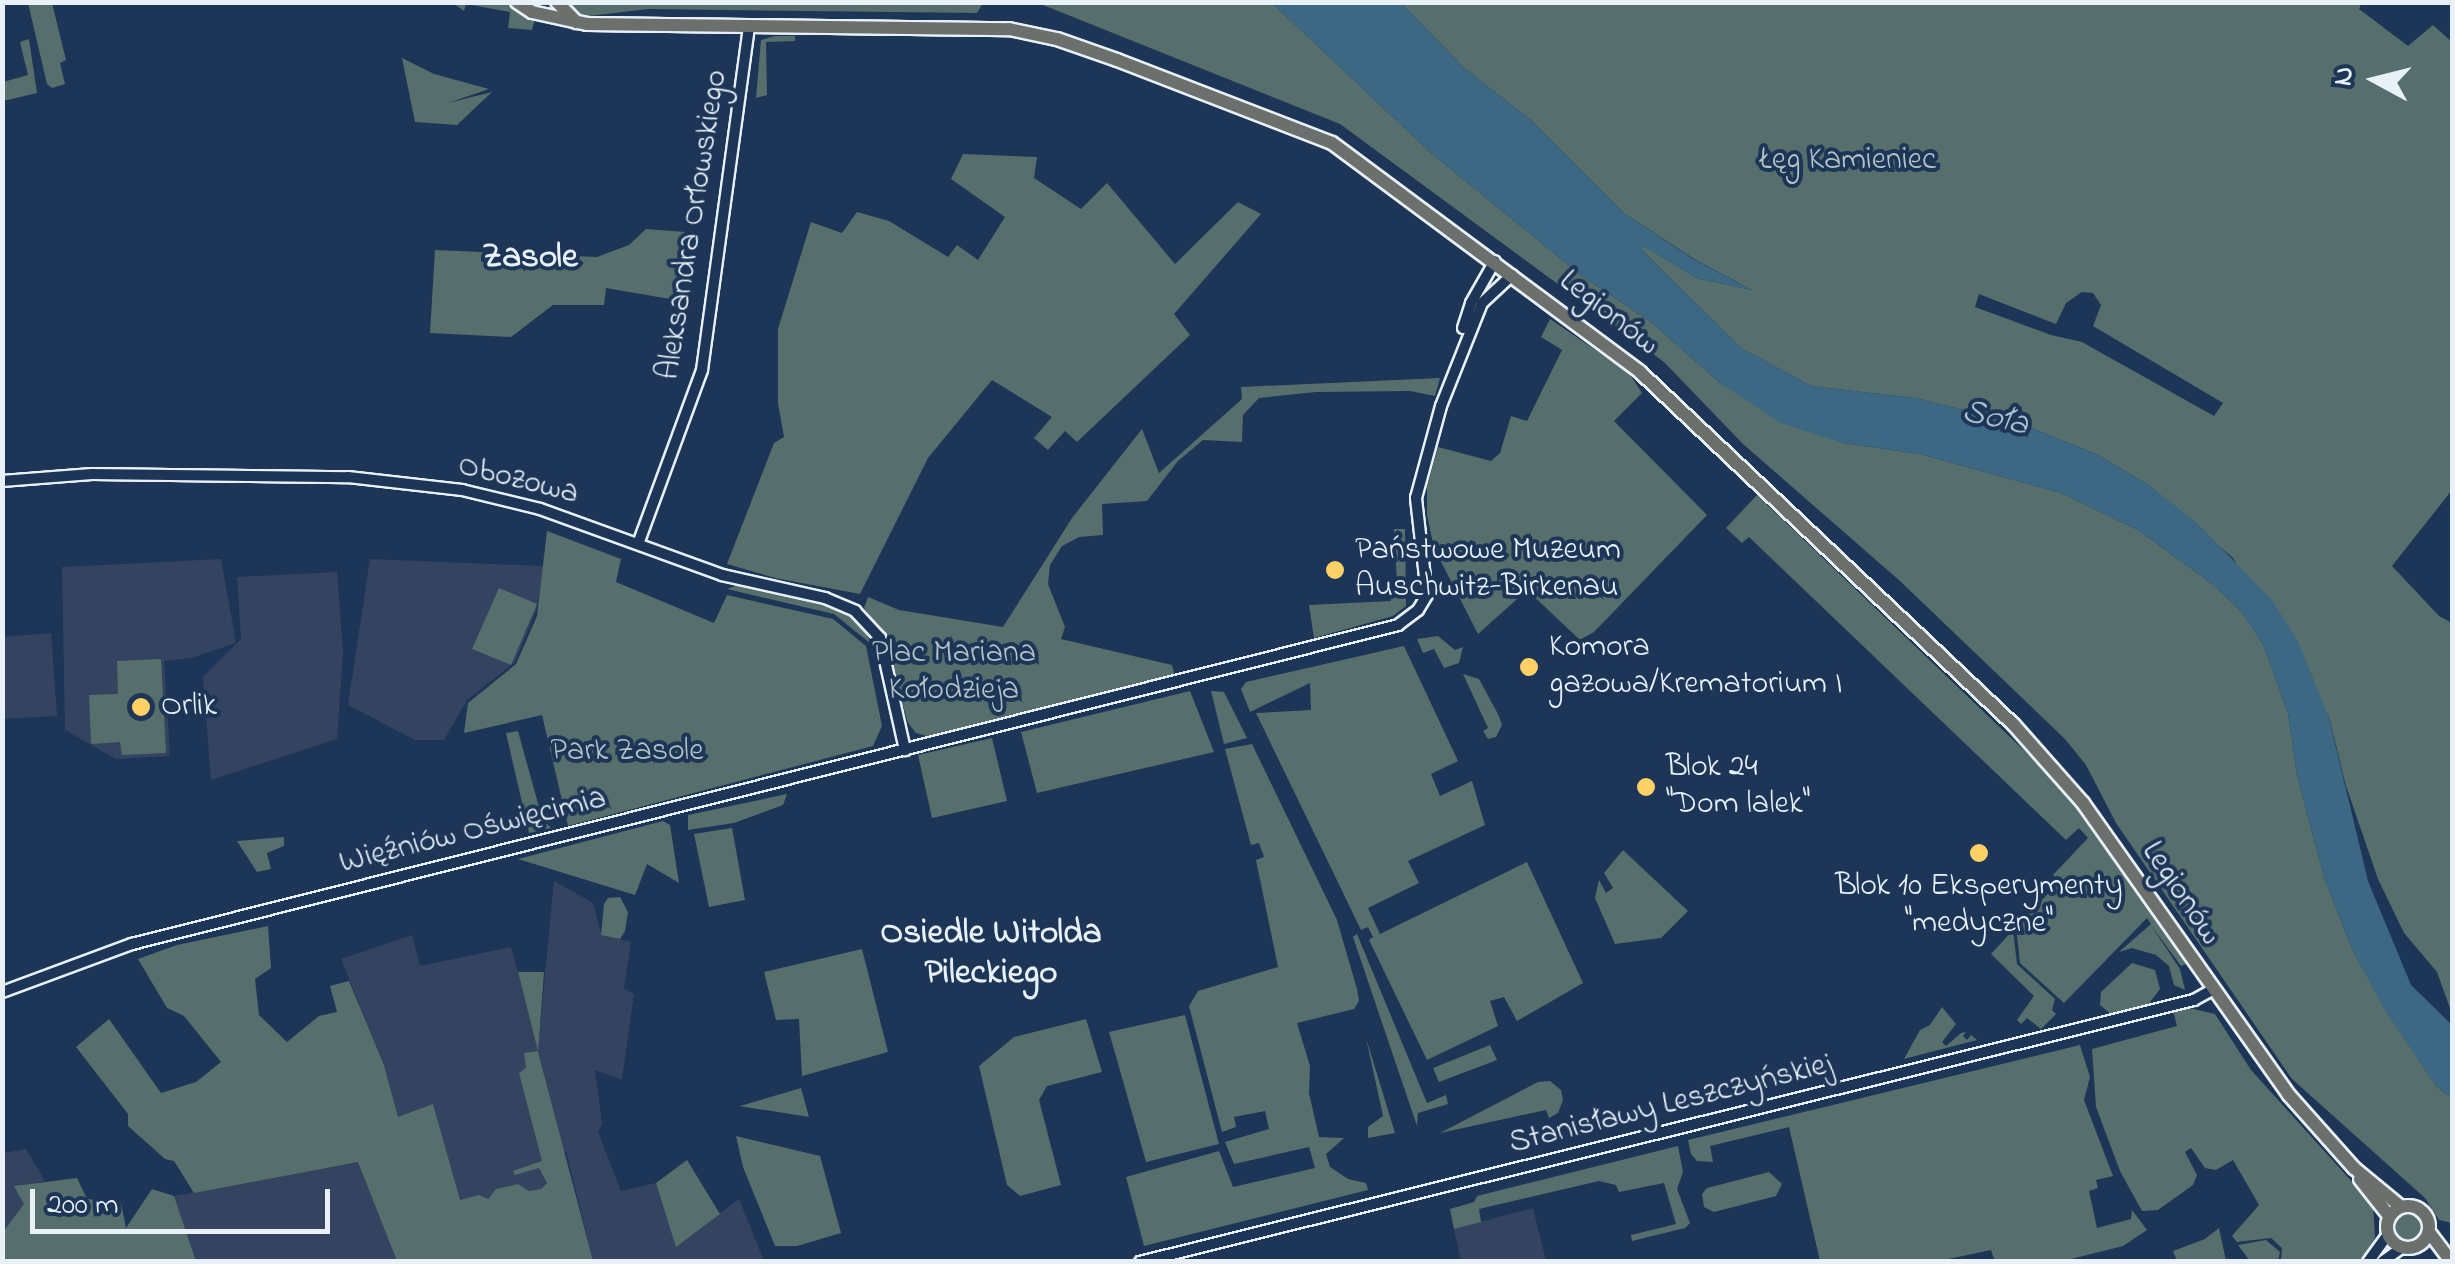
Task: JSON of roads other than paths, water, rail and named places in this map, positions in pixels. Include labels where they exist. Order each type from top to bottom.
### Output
[{"type":"main road","name":"Legionów","points":[[518,2],[542,14],[578,24],[1009,29],[1056,39],[1332,144],[1495,262],[1652,384],[2025,736],[2092,815],[2212,990],[2290,1095],[2395,1212]]},
{"type":"main road","name":"Legionów","points":[[530,2],[542,14]]},
{"type":"main road","points":[[557,2],[578,24]]},
{"type":"main road","points":[[2441,1262],[2388,1234],[2395,1212],[2420,1208],[2428,1219],[2429,1232],[2452,1262]]},
{"type":"main road","points":[[2410,1247],[2429,1232]]},
{"type":"street","name":"Aleksandra Orłowskiego","points":[[638,544],[702,370],[749,25]]},
{"type":"street","name":"Więźniów Oświęcimia","points":[[2,992],[132,944],[1386,629],[1408,619],[1426,595],[1416,498],[1419,475],[1471,303],[1495,262]]},
{"type":"street","name":"Więźniów Oświęcimia","points":[[1452,374],[1482,303],[1512,275]]},
{"type":"street","name":"Obozowa","points":[[2,481],[173,474],[400,482],[510,500],[722,575],[834,602],[860,615],[880,638],[905,750]]},
{"type":"street","name":"Stanisławy Leszczyńskiej","points":[[1140,1262],[2181,1003],[2212,990]]},
{"type":"street","points":[[2368,1262],[2388,1234]]},
{"type":"street","points":[[2382,1262],[2410,1247]]},
{"type":"water","name":"Soła","points":[[1272,3],[1401,3],[1465,69],[1532,121],[1624,213],[1693,259],[1752,290],[1696,278],[1643,246],[1643,251],[1741,348],[1811,386],[1915,398],[2024,425],[2096,454],[2149,485],[2197,523],[2272,600],[2298,641],[2329,718],[2368,881],[2411,985],[2452,1025],[2452,1098],[2437,1087],[2384,1009],[2352,949],[2324,877],[2297,775],[2288,713],[2263,644],[2242,612],[2211,583],[2138,530],[2061,493],[1920,454],[1843,443],[1781,423],[1721,384],[1651,322],[1582,276],[1431,153]]},
{"type":"place","name":"Państwowe Muzeum Auschwitz-Birkenau","points":[[1335,570]]},
{"type":"place","name":"Komora gazowa/Krematorium I","points":[[1529,667]]},
{"type":"place","name":"Orlik","points":[[141,707]]},
{"type":"place","name":"Blok 24 \"Dom lalek\"","points":[[1646,787]]},
{"type":"place","name":"Blok 10 Eksperymenty \"medyczne\"","points":[[1979,853]]},
{"type":"district","name":"Zasole","points":[[530,258]]},
{"type":"district","name":"Osiedle Witolda Pileckiego","points":[[991,954]]},
{"type":"park label","name":"Łęg Kamieniec","points":[[1848,161]]},
{"type":"park label","name":"Plac Mariana Kołodzieja","points":[[954,674]]},
{"type":"park label","name":"Park Zasole","points":[[627,752]]}]
